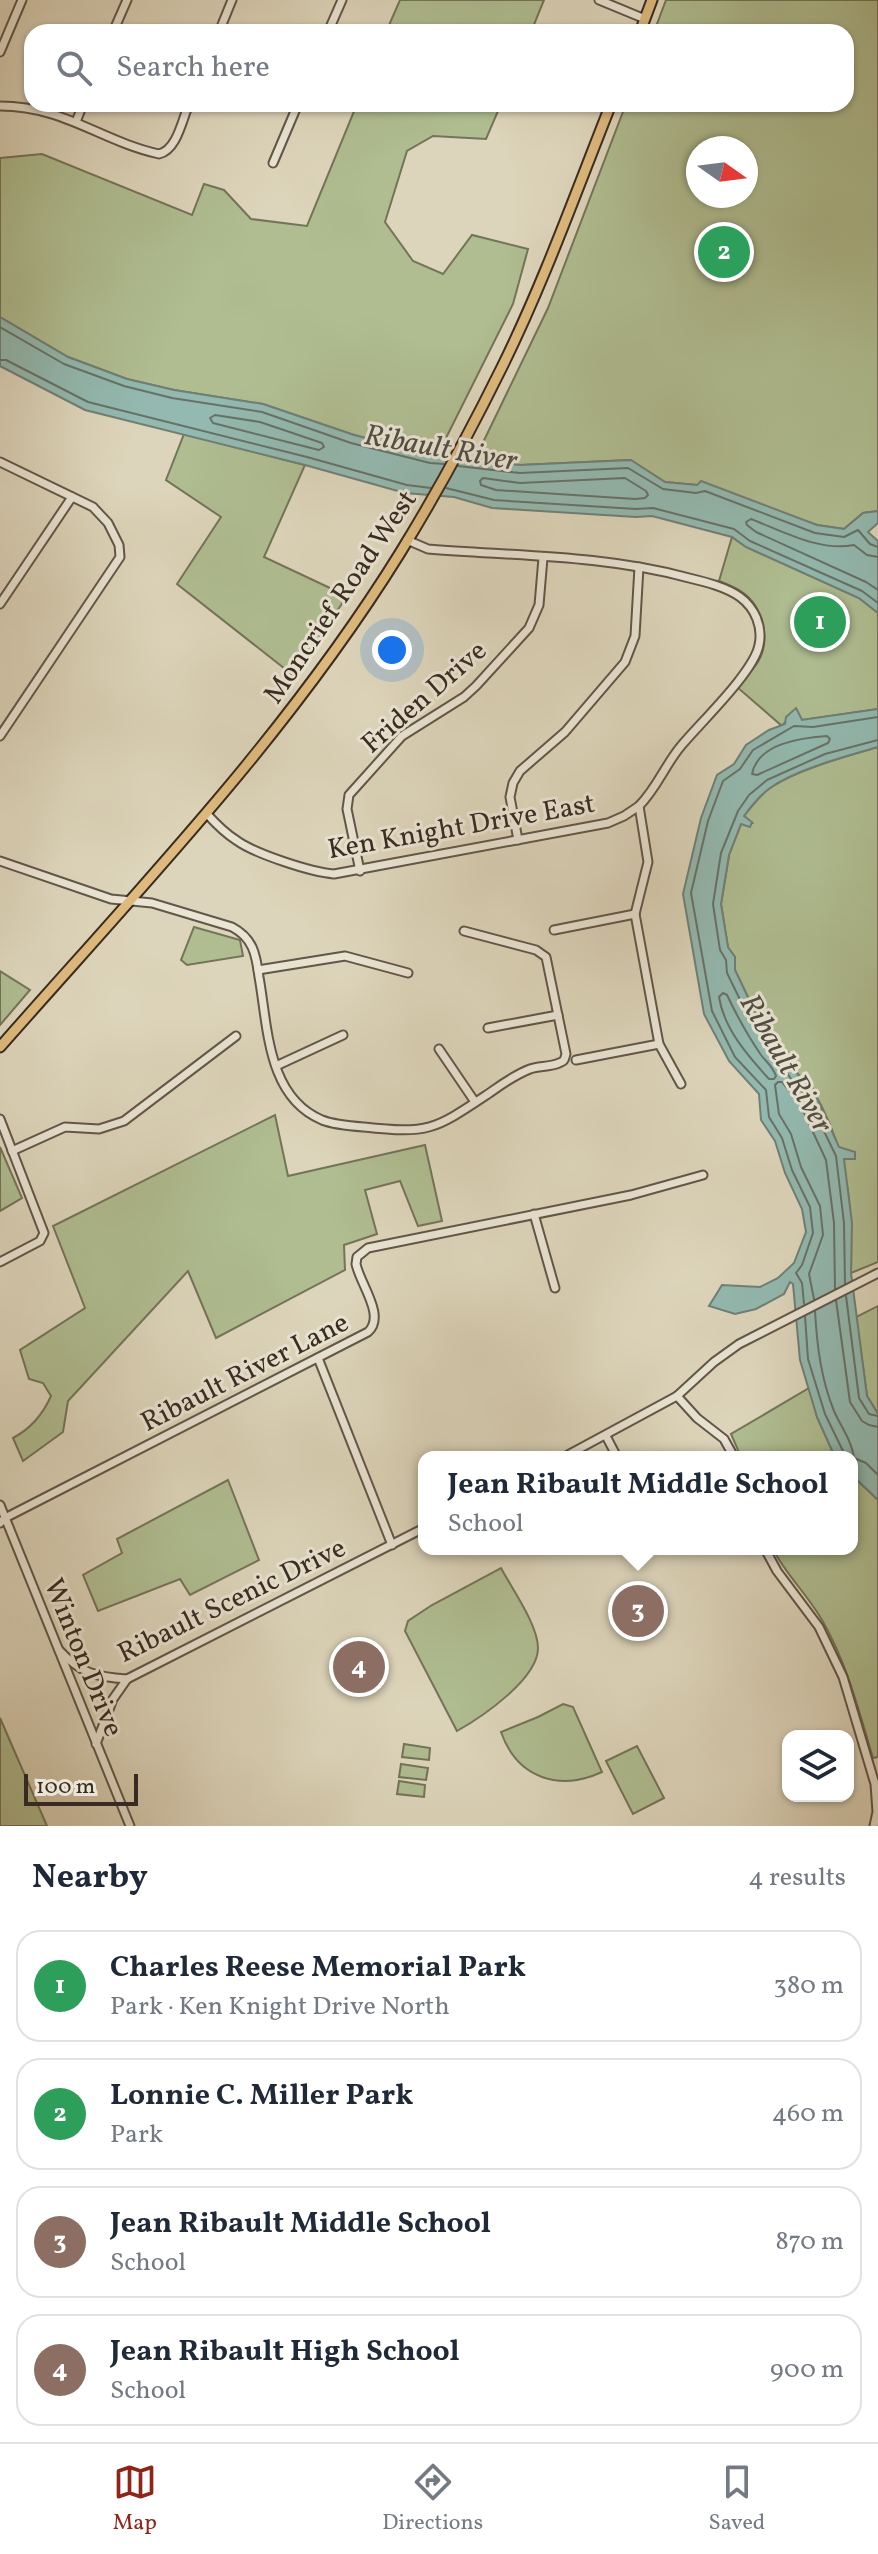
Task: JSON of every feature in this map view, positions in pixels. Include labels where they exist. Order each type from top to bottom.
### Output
[{"type":"main road","points":[[643,24],[652,0]]},
{"type":"main road","name":"Moncrief Road West","points":[[0,1047],[268,741],[369,601],[427,506],[503,365],[533,299],[608,112]]},
{"type":"street","points":[[0,52],[22,0]]},
{"type":"street","points":[[116,24],[127,0]]},
{"type":"street","points":[[222,24],[232,0]]},
{"type":"street","points":[[332,24],[342,0]]},
{"type":"street","points":[[599,0],[645,19]]},
{"type":"street","points":[[0,106],[24,107]]},
{"type":"street","points":[[47,112],[152,152],[164,153],[171,146],[186,112]]},
{"type":"street","points":[[76,122],[80,112]]},
{"type":"street","points":[[273,163],[295,112]]},
{"type":"street","points":[[0,462],[102,514],[122,551],[0,736]]},
{"type":"street","points":[[0,604],[72,497]]},
{"type":"street","points":[[407,540],[428,549],[639,567],[701,581],[736,594],[748,604],[758,621],[760,643],[752,663],[678,749],[639,806],[648,862],[635,914],[659,1044],[681,1084]]},
{"type":"street","name":"Friden Drive","points":[[360,871],[347,809],[349,795],[402,736],[476,686],[529,628],[539,605],[543,558]]},
{"type":"street","points":[[518,840],[510,797],[513,783],[520,771],[565,732],[625,662],[635,636],[639,567]]},
{"type":"street","name":"Ken Knight Drive East","points":[[207,814],[236,841],[322,873],[334,874],[608,823],[639,806]]},
{"type":"street","points":[[0,861],[111,899],[152,903],[232,927],[248,938],[253,947],[280,1080],[293,1100],[316,1117],[336,1124],[416,1131],[443,1123],[519,1074],[564,1060],[566,1054],[548,962],[543,953],[464,931]]},
{"type":"street","points":[[554,930],[635,914]]},
{"type":"street","points":[[258,970],[345,956],[408,973]]},
{"type":"street","points":[[488,1028],[558,1015]]},
{"type":"street","points":[[276,1066],[343,1035]]},
{"type":"street","points":[[12,1151],[65,1127],[99,1129],[124,1121],[236,1036]]},
{"type":"street","points":[[576,1060],[659,1044]]},
{"type":"street","points":[[439,1049],[475,1102]]},
{"type":"street","points":[[0,1119],[44,1233],[40,1241],[0,1262]]},
{"type":"street","name":"Ribault River Lane","points":[[3,1520],[368,1332],[375,1324],[374,1313],[356,1264],[357,1257],[368,1248],[631,1195],[703,1175]]},
{"type":"street","points":[[534,1214],[555,1288]]},
{"type":"street","points":[[576,1451],[677,1396],[739,1344],[878,1273]]},
{"type":"street","points":[[318,1358],[392,1545]]},
{"type":"street","points":[[677,1396],[697,1418],[724,1439],[731,1451]]},
{"type":"street","points":[[606,1436],[614,1451]]},
{"type":"street","name":"Winton Drive","points":[[0,1505],[3,1520],[130,1826]]},
{"type":"street","name":"Ribault Scenic Drive","points":[[59,1650],[73,1665],[89,1673],[127,1679],[418,1531]]},
{"type":"street","points":[[768,1555],[819,1627],[843,1677],[875,1784],[877,1812],[874,1826]]},
{"type":"street","points":[[96,1744],[113,1699],[127,1679]]},
{"type":"green space","points":[[400,0],[544,0],[534,24],[390,24]]},
{"type":"green space","points":[[666,0],[878,0],[878,511],[863,513],[844,529],[817,525],[697,485],[665,482],[630,460],[520,465],[475,459],[548,308],[623,112],[854,112],[854,24],[657,24]]},
{"type":"green space","points":[[354,112],[498,112],[486,139],[433,136],[407,151],[385,222],[413,261],[443,274],[472,235],[528,249],[513,304],[446,438],[432,455],[354,435],[263,404],[127,379],[68,357],[0,317],[0,158],[42,154],[192,215],[204,184],[224,190],[251,219],[307,226]]},
{"type":"green space","points":[[184,434],[305,465],[264,557],[347,596],[294,676],[177,584],[221,517],[166,480]]},
{"type":"green space","points":[[732,537],[746,547],[859,598],[878,613],[878,709],[802,720],[796,709],[782,726],[737,687],[758,662],[764,634],[760,614],[749,598],[719,581]]},
{"type":"green space","points":[[878,747],[878,1262],[851,1273],[850,1207],[844,1167],[831,1126],[817,1098],[794,1068],[789,1053],[777,1047],[754,1010],[735,970],[735,957],[728,948],[721,904],[729,855],[741,824],[752,823],[744,816],[762,794],[807,769]]},
{"type":"green space","points":[[194,927],[240,940],[243,956],[187,965],[181,960]]},
{"type":"green space","points":[[0,971],[30,990],[0,1025]]},
{"type":"green space","points":[[275,1115],[288,1176],[425,1145],[442,1221],[418,1226],[400,1181],[365,1190],[377,1234],[344,1245],[345,1270],[216,1338],[188,1271],[68,1401],[63,1432],[23,1461],[13,1438],[35,1420],[51,1396],[43,1383],[29,1379],[20,1350],[85,1308],[53,1226]]},
{"type":"green space","points":[[0,1147],[22,1198],[0,1211]]},
{"type":"green space","points":[[878,1306],[878,1414],[867,1396],[856,1317]]},
{"type":"green space","points":[[809,1388],[817,1417],[832,1451],[738,1451],[731,1434]]},
{"type":"green space","points":[[228,1480],[259,1560],[190,1595],[180,1579],[98,1611],[83,1575],[122,1553],[117,1539]]},
{"type":"green space","points":[[858,1481],[878,1500],[878,1757],[873,1758],[852,1688],[831,1636],[776,1555],[858,1555]]},
{"type":"green space","points":[[501,1568],[534,1629],[538,1648],[536,1660],[507,1696],[457,1731],[405,1631],[408,1621],[432,1605]]},
{"type":"green space","points":[[563,1704],[573,1707],[602,1772],[570,1781],[541,1777],[517,1760],[508,1748],[501,1732]]},
{"type":"green space","points":[[0,1718],[47,1826],[0,1826]]},
{"type":"green space","points":[[404,1744],[430,1748],[429,1760],[402,1757]]},
{"type":"green space","points":[[637,1746],[664,1798],[633,1814],[606,1761]]},
{"type":"green space","points":[[401,1764],[428,1768],[426,1780],[399,1777]]},
{"type":"green space","points":[[399,1781],[425,1785],[424,1797],[397,1794]]},
{"type":"water","name":"Ribault River","points":[[0,317],[68,357],[127,379],[263,404],[354,435],[432,455],[520,465],[631,460],[665,482],[697,485],[701,481],[817,525],[844,529],[863,513],[878,511],[878,523],[868,532],[878,541],[878,613],[859,598],[746,547],[732,537],[652,516],[492,508],[454,497],[405,493],[85,410],[0,366]]},
{"type":"water","name":"Ribault River","points":[[796,708],[802,720],[878,709],[878,747],[793,775],[759,797],[744,816],[752,822],[750,827],[741,824],[729,855],[721,904],[728,947],[735,957],[735,970],[754,1010],[777,1047],[789,1053],[799,1077],[812,1087],[839,1147],[855,1152],[855,1159],[844,1159],[852,1223],[851,1273],[867,1396],[878,1414],[878,1500],[858,1481],[858,1451],[832,1451],[817,1417],[800,1360],[793,1284],[790,1282],[784,1294],[756,1309],[735,1314],[709,1306],[722,1285],[760,1287],[778,1278],[794,1263],[806,1232],[802,1209],[785,1173],[775,1141],[761,1120],[759,1094],[729,1061],[704,1014],[683,894],[701,818],[717,775],[734,764],[746,745],[785,724],[786,717]]},
{"type":"place","name":"Lonnie C. Miller Park","points":[[724,252]]},
{"type":"place","name":"Charles Reese Memorial Park","points":[[820,622]]},
{"type":"place","name":"Jean Ribault Middle School","points":[[638,1611]]},
{"type":"place","name":"Jean Ribault High School","points":[[359,1667]]}]
